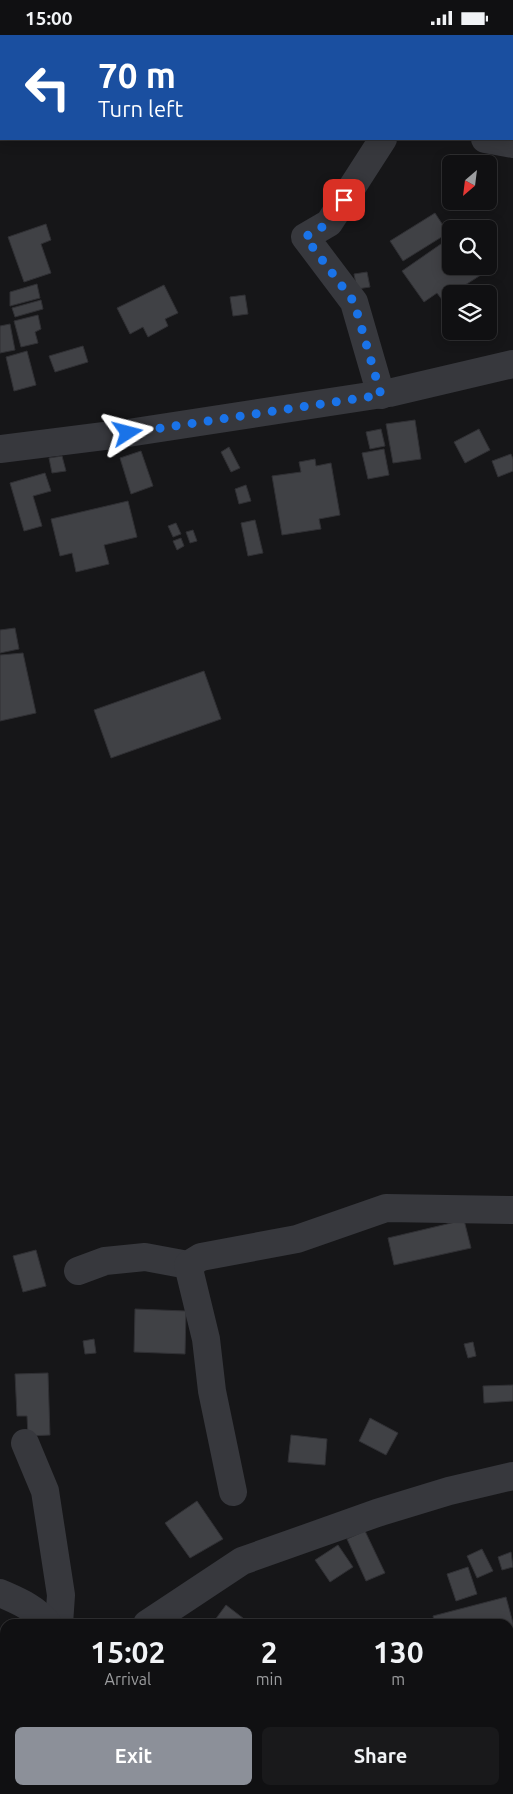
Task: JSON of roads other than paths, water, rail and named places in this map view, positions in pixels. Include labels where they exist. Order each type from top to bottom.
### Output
[{"type":"street","points":[[381,395],[354,302],[305,237],[329,223],[382,140]]},
{"type":"street","points":[[491,140],[513,144]]},
{"type":"street","points":[[0,449],[128,433],[381,395],[513,363]]},
{"type":"street","points":[[78,1271],[105,1261],[145,1257],[188,1265],[201,1257],[297,1239],[386,1208],[513,1210]]},
{"type":"street","points":[[188,1265],[206,1339],[212,1391],[233,1492]]},
{"type":"street","points":[[24,1443],[45,1491],[61,1595],[59,1619]]},
{"type":"street","points":[[155,1619],[242,1561],[377,1513],[449,1491],[513,1476]]},
{"type":"street","points":[[0,1593],[41,1614],[44,1619]]}]
